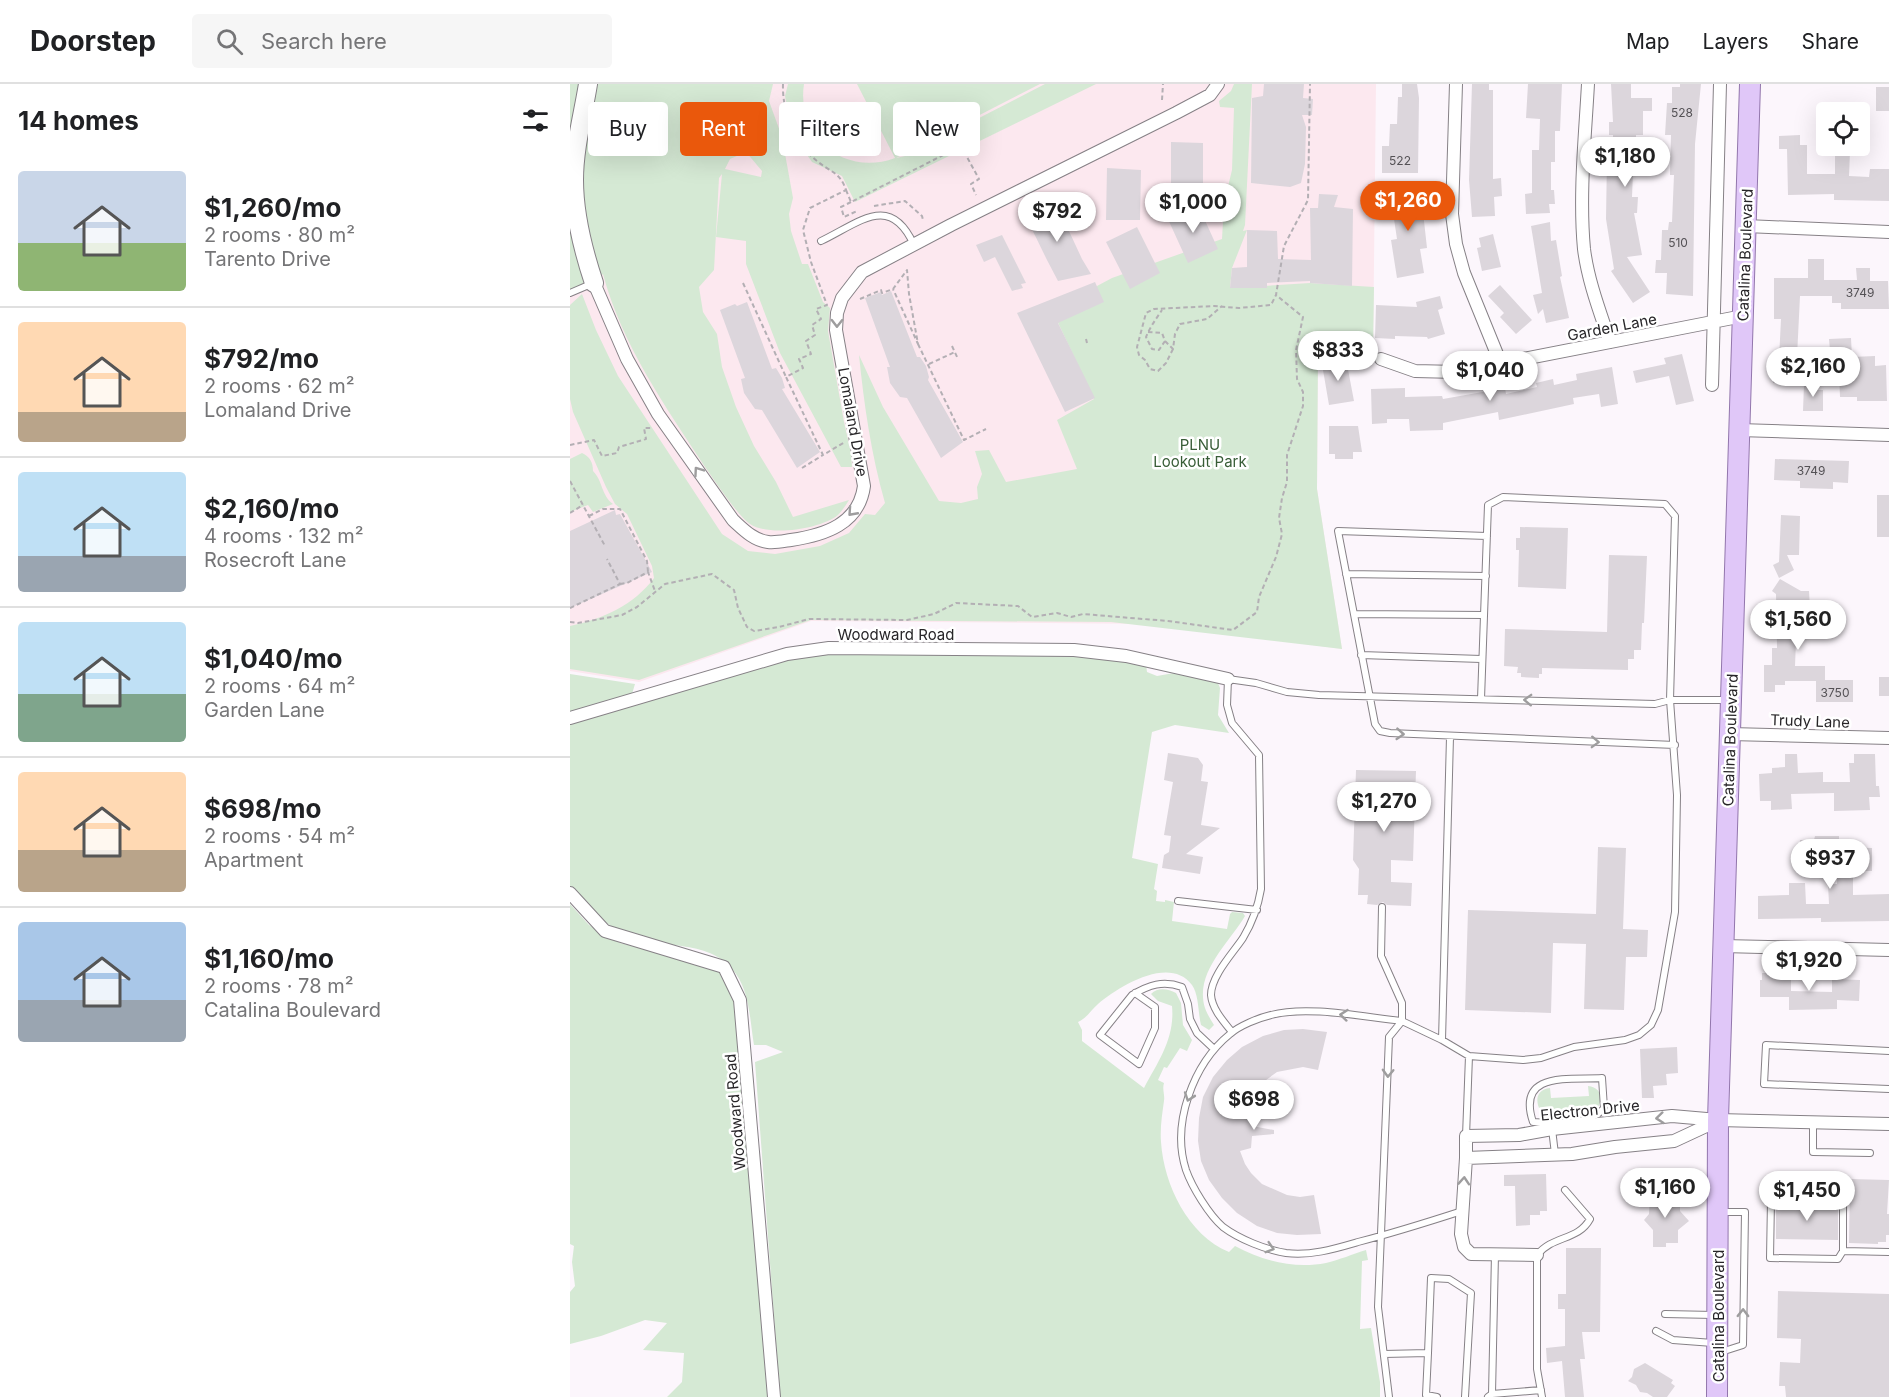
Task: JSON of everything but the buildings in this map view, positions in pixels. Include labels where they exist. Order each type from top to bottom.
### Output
[{"type":"main road","name":"Catalina Boulevard","points":[[1717,1397],[1718,1120],[1750,84]]},
{"type":"street","name":"Lomaland Drive","points":[[588,84],[574,178],[577,213],[594,283],[627,359],[658,414],[733,520],[748,535],[768,542],[795,539],[829,531],[853,514],[862,499],[864,486],[836,330],[837,313],[842,298],[862,272],[1193,104],[1210,95],[1218,84]]},
{"type":"street","points":[[1456,84],[1452,214],[1456,244],[1464,273],[1501,364]]},
{"type":"street","points":[[1588,84],[1582,212],[1585,250],[1592,285],[1610,342]]},
{"type":"street","name":"Catalina Boulevard","points":[[1712,385],[1720,84]]},
{"type":"street","points":[[1746,226],[1889,232]]},
{"type":"street","name":"Garden Lane","points":[[1381,359],[1415,371],[1457,372],[1743,316]]},
{"type":"street","points":[[1739,430],[1889,435]]},
{"type":"street","name":"Woodward Road","points":[[570,718],[787,654],[829,648],[1074,650],[1126,656],[1228,679]]},
{"type":"street","name":"Trudy Lane","points":[[1730,734],[1889,738]]},
{"type":"street","name":"Woodward Road","points":[[570,893],[605,931],[724,967],[740,1000],[774,1397]]},
{"type":"street","points":[[1723,946],[1889,951]]},
{"type":"street","name":"Electron Drive","points":[[1466,1136],[1519,1135],[1553,1126],[1672,1116],[1718,1120],[1889,1124]]},
{"type":"street","name":"Electron Drive","points":[[1466,1158],[1572,1154],[1674,1141],[1718,1120]]},
{"type":"street","points":[[1466,1136],[1461,1234],[1464,1247],[1471,1254],[1537,1255]]},
{"type":"lane","points":[[821,241],[872,216],[885,214],[898,219],[908,230],[915,245]]},
{"type":"lane","points":[[570,293],[581,286],[594,283]]},
{"type":"lane","points":[[1462,1211],[1321,1252],[1286,1253],[1253,1243],[1223,1226],[1202,1202],[1186,1170],[1181,1137],[1186,1104],[1197,1076],[1214,1049],[1232,1032],[1270,1015],[1303,1011],[1402,1022],[1442,1040],[1469,1056],[1523,1060],[1541,1058],[1574,1047],[1625,1040],[1639,1035],[1651,1024],[1663,992],[1675,912],[1677,795],[1670,700],[1675,516],[1665,504],[1503,497],[1488,505],[1481,699]]},
{"type":"lane","points":[[1487,536],[1338,531],[1375,724],[1380,731],[1450,737],[1675,745]]},
{"type":"lane","points":[[1347,574],[1486,576]]},
{"type":"lane","points":[[1354,614],[1484,615]]},
{"type":"lane","points":[[1361,655],[1482,659]]},
{"type":"lane","points":[[1232,1032],[1218,1015],[1211,995],[1219,969],[1244,936],[1257,910],[1262,890],[1259,755],[1233,723],[1227,705],[1228,679],[1256,683],[1287,692],[1319,695],[1655,704],[1670,700],[1731,699]]},
{"type":"lane","points":[[1442,1040],[1450,737]]},
{"type":"lane","points":[[1178,902],[1257,910]]},
{"type":"lane","points":[[1382,907],[1381,956],[1402,1002],[1402,1022],[1389,1037],[1378,1307],[1389,1397]]},
{"type":"lane","points":[[1136,993],[1155,1007],[1155,1028],[1139,1064],[1100,1035],[1136,993],[1149,985],[1170,982],[1182,987],[1190,1019],[1197,1034],[1214,1049]]},
{"type":"lane","points":[[1889,1051],[1766,1045],[1764,1084],[1889,1089]]},
{"type":"lane","points":[[1466,1136],[1469,1056]]},
{"type":"lane","points":[[1602,1078],[1604,1108],[1597,1116],[1553,1126],[1533,1122],[1529,1099],[1533,1089],[1544,1082],[1602,1078]]},
{"type":"lane","points":[[1814,1123],[1813,1152],[1870,1153]]},
{"type":"lane","points":[[1553,1126],[1554,1154]]},
{"type":"lane","points":[[1495,1254],[1490,1395],[1542,1394],[1537,1369],[1537,1255],[1543,1247],[1585,1230],[1590,1219],[1565,1190]]},
{"type":"lane","points":[[1771,1200],[1843,1200],[1843,1251],[1838,1259],[1770,1258],[1771,1200]]},
{"type":"lane","points":[[1656,1331],[1673,1340],[1718,1348],[1743,1345],[1745,1212],[1719,1212]]},
{"type":"lane","points":[[1843,1251],[1889,1252]]},
{"type":"lane","points":[[1437,1397],[1426,1395],[1431,1278],[1449,1279],[1471,1293],[1465,1397]]},
{"type":"lane","points":[[1665,1314],[1718,1315]]},
{"type":"lane","points":[[1384,1354],[1428,1353]]},
{"type":"path","points":[[783,84],[783,101],[795,135],[815,159],[842,178],[851,202],[961,146],[979,180],[971,184],[976,195]]},
{"type":"path","points":[[1162,100],[1163,84]]},
{"type":"path","points":[[1222,306],[1207,319],[1180,324],[1175,333],[1173,349],[1166,363],[1158,371],[1150,369],[1139,355],[1137,348],[1146,313],[1155,309],[1222,306],[1239,308],[1271,305],[1276,295],[1284,246],[1308,200],[1310,84]]},
{"type":"path","points":[[786,377],[803,368],[799,359],[811,354],[806,341],[815,335],[812,325],[820,319],[816,309],[827,305],[811,262],[803,230],[806,219],[810,208],[846,190]]},
{"type":"path","points":[[860,299],[881,290],[882,293],[893,289],[907,270],[918,344]]},
{"type":"path","points":[[743,283],[823,455]]},
{"type":"path","points":[[893,289],[964,440],[986,429]]},
{"type":"path","points":[[570,622],[578,623],[622,615],[637,607],[664,584],[712,574],[734,590],[738,608],[747,627],[754,631],[809,619],[907,620],[934,614],[956,603],[1018,606],[1032,617],[1057,613],[1071,617],[1083,614],[1168,621],[1233,630],[1257,612],[1259,597],[1276,557],[1281,534],[1279,518],[1281,498],[1287,482],[1287,455],[1303,406],[1303,392],[1297,379],[1296,350],[1303,317],[1276,295]]},
{"type":"path","points":[[1162,310],[1146,337],[1152,349],[1159,350],[1165,341]]},
{"type":"path","points":[[1148,332],[1162,333],[1165,341],[1173,349]]},
{"type":"path","points":[[952,346],[958,359]]},
{"type":"path","points":[[929,364],[955,352]]},
{"type":"path","points":[[570,445],[594,440],[602,456],[617,453],[620,447],[646,439],[644,428],[651,428]]},
{"type":"path","points":[[802,468],[848,440]]},
{"type":"path","points":[[570,481],[605,546]]},
{"type":"path","points":[[570,513],[583,505]]},
{"type":"path","points":[[589,516],[603,509],[620,509],[647,561],[648,573],[655,592]]},
{"type":"path","points":[[607,559],[620,584]]},
{"type":"path","points":[[570,608],[648,573]]},
{"type":"shaded area","points":[[570,84],[1376,84],[1373,353],[1318,343],[1317,489],[1342,649],[1157,624],[811,621],[639,682],[570,671]]},
{"type":"green space","points":[[570,84],[773,84],[769,101],[779,129],[779,156],[785,156],[793,198],[789,214],[791,231],[802,264],[808,264],[823,302],[830,308],[828,331],[852,467],[841,467],[780,353],[746,264],[746,241],[716,237],[722,174],[719,178],[714,270],[699,287],[703,312],[717,334],[722,367],[736,407],[754,446],[776,482],[793,517],[849,500],[841,512],[820,524],[795,530],[759,528],[745,520],[705,467],[646,374],[621,326],[603,274],[596,282],[570,291]]},
{"type":"green space","points":[[788,84],[804,84],[804,102],[786,102]]},
{"type":"green space","points":[[857,84],[1040,84],[980,115],[980,102],[893,102],[893,154],[881,131],[881,102],[866,102]]},
{"type":"green space","points":[[1045,84],[1096,84],[980,141],[980,117]]},
{"type":"green space","name":"PLNU Lookout Park","points":[[1234,84],[1252,84],[1243,231],[1247,230],[1232,268],[1230,288],[1310,283],[1374,287],[1373,353],[1365,352],[1365,362],[1318,354],[1317,489],[1342,649],[1111,622],[811,620],[639,680],[570,669],[570,626],[617,610],[637,596],[654,578],[652,566],[627,514],[615,504],[606,487],[573,412],[570,399],[570,305],[582,294],[618,376],[722,534],[748,551],[775,554],[820,546],[849,533],[865,514],[875,515],[885,503],[869,429],[859,355],[883,407],[939,501],[961,503],[978,499],[977,487],[982,474],[975,451],[989,450],[1006,482],[1077,469],[1057,420],[1094,399],[1052,310],[1112,278],[1222,239],[1224,203],[1232,170],[1234,108],[1220,107],[1219,101],[1231,91]]},
{"type":"green space","points":[[808,156],[840,156],[858,162],[876,162],[895,158],[894,156],[900,156],[896,158],[949,156],[855,202],[842,176],[812,162]]},
{"type":"green space","points":[[582,453],[590,460],[606,496],[613,504],[593,512],[588,505],[570,512],[570,459]]},
{"type":"green space","points":[[809,654],[1099,655],[1146,664],[1147,672],[1157,676],[1174,673],[1218,683],[1220,688],[1218,715],[1229,733],[1175,725],[1152,732],[1132,858],[1158,864],[1154,889],[1157,891],[1156,901],[1174,902],[1172,921],[1227,929],[1232,912],[1243,913],[1245,916],[1215,959],[1204,983],[1205,1008],[1214,1025],[1209,1030],[1201,1025],[1194,989],[1183,976],[1158,973],[1131,982],[1098,1004],[1078,1022],[1082,1030],[1082,1041],[1144,1088],[1165,1049],[1172,1018],[1172,1006],[1158,1001],[1151,994],[1163,989],[1176,993],[1181,1003],[1183,1025],[1192,1040],[1187,1051],[1180,1048],[1167,1068],[1164,1067],[1158,1080],[1164,1083],[1161,1132],[1163,1158],[1167,1175],[1181,1207],[1202,1234],[1229,1252],[1235,1246],[1268,1260],[1314,1265],[1366,1250],[1368,1260],[1362,1261],[1360,1329],[1371,1328],[1380,1382],[1380,1397],[780,1397],[755,1062],[783,1052],[766,1045],[754,1045],[744,990],[736,974],[726,963],[700,950],[641,940],[627,935],[596,915],[570,890],[570,723]]},
{"type":"green space","points":[[570,674],[635,684],[632,694],[570,713]]},
{"type":"green space","points":[[570,904],[589,925],[620,943],[685,959],[719,971],[736,1003],[770,1397],[667,1397],[682,1382],[684,1353],[643,1350],[667,1323],[645,1320],[601,1336],[570,1344],[570,1292],[575,1286],[572,1262],[574,1246],[570,1244]]},
{"type":"green space","points":[[1588,1086],[1597,1089],[1601,1099],[1595,1111],[1561,1114],[1548,1119],[1538,1106],[1538,1097],[1544,1090],[1550,1088],[1551,1098],[1589,1096]]}]
